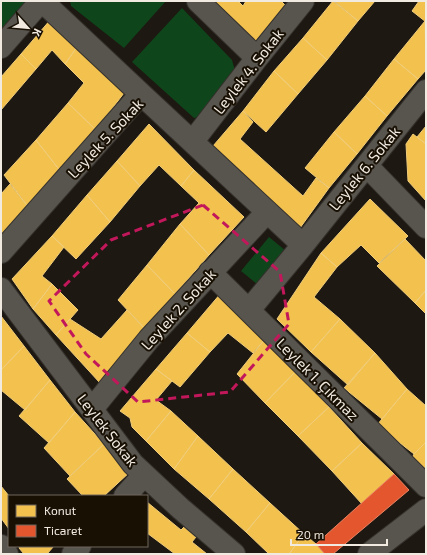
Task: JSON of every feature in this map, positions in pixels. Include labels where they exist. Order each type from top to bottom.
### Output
[{"type":"street","points":[[1,48],[42,1],[142,94]]},
{"type":"street","points":[[198,1],[257,58]]},
{"type":"street","name":"Leylek 4. Sokak","points":[[193,141],[303,1]]},
{"type":"street","name":"Leylek 6. Sokak","points":[[249,310],[367,166],[426,91]]},
{"type":"street","name":"Leylek 5. Sokak","points":[[1,252],[142,94],[267,212]]},
{"type":"street","points":[[367,166],[426,227]]},
{"type":"street","points":[[267,212],[302,245]]},
{"type":"street","name":"Leylek 2. Sokak","points":[[92,409],[149,340],[210,272],[267,212]]},
{"type":"street","name":"Leylek 1. Çıkmaz","points":[[210,272],[426,486]]},
{"type":"street","name":"Leylek Sokak","points":[[1,289],[133,464],[180,508],[234,554]]},
{"type":"street","points":[[126,495],[144,474]]},
{"type":"street","points":[[369,554],[426,510]]},
{"type":"street","points":[[1,546],[7,554]]},
{"type":"highlighted area","points":[[203,205],[280,272],[289,324],[230,392],[138,402],[86,354],[49,301],[111,240]]},
{"type":"green space","points":[[1,1],[33,1],[1,38]]},
{"type":"green space","points":[[70,1],[166,1],[124,48],[71,6]]},
{"type":"green space","points":[[182,8],[232,60],[236,74],[206,115],[194,118],[132,62]]},
{"type":"green space","points":[[269,237],[286,251],[258,285],[241,271]]},
{"type":"building: Konut","points":[[211,1],[238,1],[243,6],[246,1],[281,1],[286,6],[256,41]]},
{"type":"building: Konut","points":[[333,1],[358,21],[327,60],[303,38]]},
{"type":"building: Konut","points":[[334,1],[375,1],[358,21]]},
{"type":"building: Konut","points":[[419,1],[426,1],[426,22],[412,11]]},
{"type":"building: Konut","points":[[51,19],[77,47],[65,64],[52,50],[36,69],[21,54]]},
{"type":"building: Konut","points":[[425,21],[426,70],[418,79],[394,59]]},
{"type":"building: Konut","points":[[303,38],[327,60],[298,94],[274,71]]},
{"type":"building: Konut","points":[[77,47],[124,93],[96,130],[68,103],[84,83],[65,64]]},
{"type":"building: Konut","points":[[21,54],[36,69],[1,110],[1,77]]},
{"type":"building: Konut","points":[[394,59],[418,79],[387,116],[365,96]]},
{"type":"building: Konut","points":[[274,71],[298,94],[266,132],[243,111]]},
{"type":"building: Konut","points":[[365,96],[387,116],[357,154],[334,132]]},
{"type":"building: Konut","points":[[68,103],[96,130],[61,172],[36,140]]},
{"type":"building: Konut","points":[[243,111],[253,122],[240,139],[303,196],[316,178],[329,188],[300,228],[213,146]]},
{"type":"building: Konut","points":[[149,124],[194,170],[181,186],[159,165],[140,186],[117,161]]},
{"type":"building: Konut","points":[[426,126],[426,144],[417,137]]},
{"type":"building: Konut","points":[[334,132],[357,154],[329,188],[305,168]]},
{"type":"building: Konut","points":[[413,134],[426,144],[426,201],[408,181],[406,144]]},
{"type":"building: Konut","points":[[36,140],[61,172],[29,208],[4,175]]},
{"type":"building: Konut","points":[[117,161],[140,186],[110,222],[87,195]]},
{"type":"building: Konut","points":[[194,170],[244,217],[209,255],[180,224],[199,203],[181,186]]},
{"type":"building: Konut","points":[[10,184],[29,208],[1,240],[1,194]]},
{"type":"building: Konut","points":[[87,195],[110,222],[76,259],[52,236]]},
{"type":"building: Konut","points":[[370,199],[408,236],[379,263],[361,245],[337,267],[321,253]]},
{"type":"building: Konut","points":[[180,224],[209,255],[175,294],[147,265]]},
{"type":"building: Konut","points":[[52,236],[64,247],[42,276],[52,284],[33,309],[12,279]]},
{"type":"building: Konut","points":[[405,239],[426,261],[426,290],[415,303],[377,266]]},
{"type":"building: Konut","points":[[321,253],[337,267],[314,297],[340,319],[311,352],[277,319]]},
{"type":"building: Konut","points":[[147,265],[175,294],[146,330],[118,300]]},
{"type":"building: Konut","points":[[52,284],[78,310],[56,335],[33,309]]},
{"type":"building: Konut","points":[[426,290],[426,314],[415,303]]},
{"type":"building: Konut","points":[[221,293],[265,339],[253,353],[228,333],[210,352],[187,333]]},
{"type":"building: Konut","points":[[127,310],[146,330],[100,383],[56,335],[70,319],[101,339]]},
{"type":"building: Konut","points":[[1,316],[24,346],[1,370]]},
{"type":"building: Konut","points":[[340,319],[375,353],[348,385],[311,352]]},
{"type":"building: Konut","points":[[187,333],[210,352],[180,387],[156,369]]},
{"type":"building: Konut","points":[[265,339],[296,371],[265,403],[237,374]]},
{"type":"building: Konut","points":[[24,346],[50,380],[25,410],[1,390],[1,370]]},
{"type":"building: Konut","points":[[375,353],[407,389],[382,419],[344,388]]},
{"type":"building: Konut","points":[[156,369],[172,381],[156,400],[171,411],[146,441],[132,427],[130,418],[120,411]]},
{"type":"building: Konut","points":[[296,371],[329,407],[298,436],[265,403]]},
{"type":"building: Konut","points":[[50,380],[75,412],[49,443],[19,416]]},
{"type":"building: Konut","points":[[407,389],[426,406],[426,442],[414,454],[377,425]]},
{"type":"building: Konut","points":[[329,407],[362,443],[332,471],[298,436]]},
{"type":"building: Konut","points":[[171,411],[198,436],[174,469],[146,441]]},
{"type":"building: Konut","points":[[75,412],[104,444],[70,476],[44,448]]},
{"type":"building: Konut","points":[[198,436],[233,469],[209,499],[174,469]]},
{"type":"building: Konut","points":[[426,442],[426,469],[412,458]]},
{"type":"building: Konut","points":[[362,443],[394,474],[362,504],[332,471]]},
{"type":"building: Konut","points":[[104,444],[131,471],[105,495],[82,495],[67,479]]},
{"type":"building: Konut","points":[[233,469],[270,503],[246,532],[209,499]]},
{"type":"building: Konut","points":[[1,486],[8,495],[8,528],[1,518]]},
{"type":"building: Konut","points":[[148,503],[181,530],[184,527],[196,537],[192,542],[207,554],[175,554],[148,534]]},
{"type":"building: Konut","points":[[270,503],[304,534],[289,554],[269,554],[246,532]]},
{"type":"building: Konut","points":[[304,534],[316,544],[325,554],[289,554]]},
{"type":"building: Konut","points":[[53,547],[47,554],[24,554],[19,548]]},
{"type":"building: Ticaret","points":[[394,474],[409,490],[333,554],[325,554],[316,544]]}]
